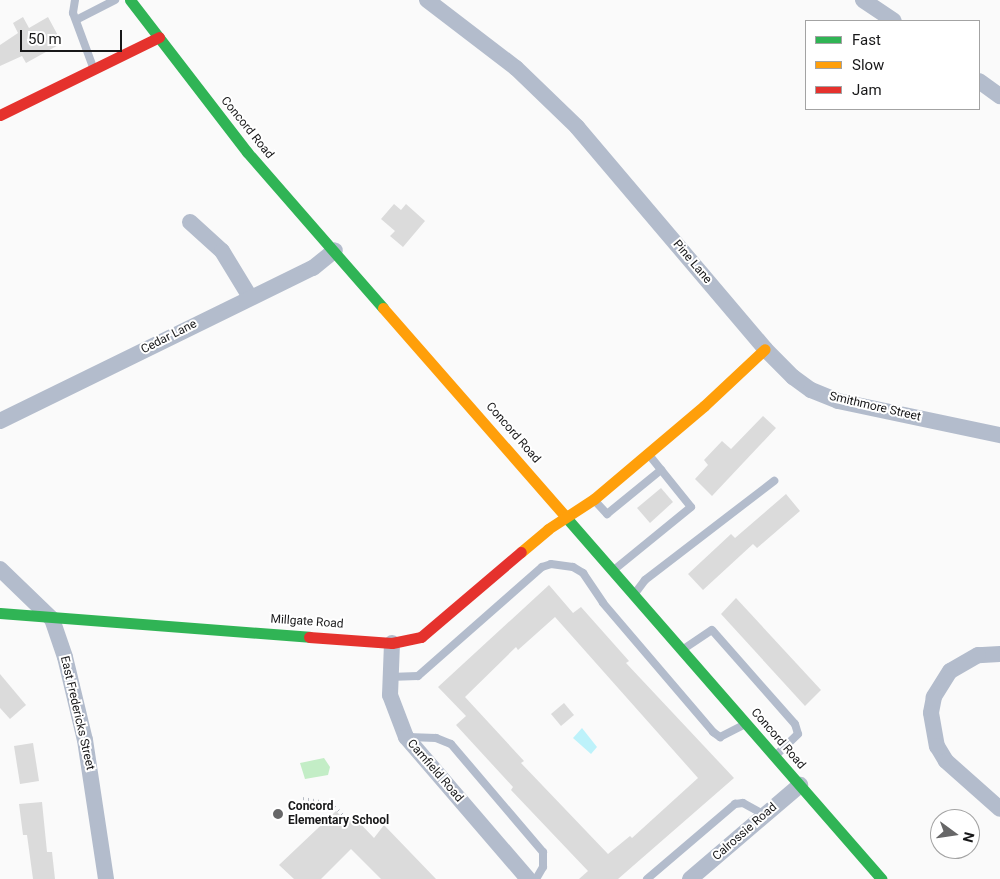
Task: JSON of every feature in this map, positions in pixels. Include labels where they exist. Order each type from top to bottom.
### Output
[{"type":"street","name":"Concord Road","points":[[130,0],[247,152],[568,517],[601,571],[634,594],[882,879]]},
{"type":"street","name":"Pine Lane","points":[[427,0],[516,68],[577,127],[765,349]]},
{"type":"street","points":[[863,0],[893,20]]},
{"type":"street","points":[[0,115],[159,37]]},
{"type":"street","points":[[980,82],[1000,96]]},
{"type":"street","points":[[190,222],[222,250],[250,298]]},
{"type":"street","name":"Cedar Lane","points":[[0,421],[313,268],[335,250]]},
{"type":"street","points":[[568,517],[594,499],[648,453],[765,349]]},
{"type":"street","name":"Smithmore Street","points":[[765,349],[811,390],[838,401],[1000,435]]},
{"type":"street","name":"Millgate Road","points":[[0,613],[52,619],[392,643],[421,637],[548,529],[568,517]]},
{"type":"street","name":"East Fredericks Street","points":[[0,569],[52,619],[65,657],[85,740],[106,879]]},
{"type":"street","name":"Camfield Road","points":[[392,643],[389,677],[390,695],[406,737],[528,879]]},
{"type":"street","points":[[1000,654],[978,655],[950,670],[934,697],[931,713],[936,746],[946,761],[1000,809]]},
{"type":"street","name":"Calrossie Road","points":[[690,879],[800,785]]},
{"type":"lane","points":[[75,0],[76,20],[94,68]]},
{"type":"lane","points":[[76,20],[115,0]]},
{"type":"lane","points":[[389,677],[418,676],[542,567],[551,564],[601,571],[692,507],[648,453]]},
{"type":"lane","points":[[594,499],[607,514],[661,470]]},
{"type":"lane","points":[[634,594],[646,580],[774,481]]},
{"type":"lane","points":[[601,571],[603,603],[713,732],[720,737],[746,723]]},
{"type":"lane","points":[[682,650],[712,630],[795,724],[798,734],[775,756]]},
{"type":"lane","points":[[406,737],[436,738],[451,744],[543,852],[543,867],[536,879]]},
{"type":"lane","points":[[647,879],[735,804],[743,803],[765,815]]},
{"type":"path","points":[[303,798],[331,804],[349,820]]},
{"type":"green space","points":[[324,758],[330,767],[328,775],[305,779],[300,763]]},
{"type":"water","points":[[582,728],[597,747],[591,754],[573,738]]},
{"type":"building","points":[[23,17],[29,28],[48,17],[62,43],[26,63],[22,56],[0,66],[0,45],[18,33],[13,23]]},
{"type":"building","points":[[394,204],[401,210],[406,204],[425,221],[403,247],[390,236],[395,231],[381,219]]},
{"type":"building","points":[[763,416],[776,428],[712,496],[695,479],[708,465],[704,460],[722,441],[731,449]]},
{"type":"building","points":[[661,488],[673,502],[650,523],[637,508]]},
{"type":"building","points":[[786,494],[800,511],[757,548],[753,544],[703,590],[688,574],[731,534],[735,538]]},
{"type":"building","points":[[549,585],[573,613],[581,607],[629,661],[626,663],[734,778],[618,879],[579,879],[588,871],[511,790],[513,787],[456,725],[466,716],[438,687]],"holes":[[[555,617],[698,778],[632,838],[630,836],[608,854],[521,763],[524,761],[465,697],[516,647],[518,650]]]},
{"type":"building","points":[[736,598],[821,690],[805,706],[721,614]]},
{"type":"building","points":[[0,674],[26,705],[10,719],[0,708]]},
{"type":"building","points":[[564,703],[574,715],[561,726],[551,714]]},
{"type":"building","points":[[33,743],[39,781],[20,784],[14,746]]},
{"type":"building","points":[[42,802],[47,852],[52,852],[55,879],[33,879],[27,835],[23,835],[19,804]]},
{"type":"building","points":[[336,811],[347,822],[353,816],[374,838],[384,825],[436,879],[381,879],[351,849],[321,879],[294,879],[279,865]]},
{"type":"traffic: fast","points":[[130,0],[247,152],[383,308]]},
{"type":"traffic: fast","points":[[564,515],[882,879]]},
{"type":"traffic: fast","points":[[0,613],[309,637]]},
{"type":"traffic: slow","points":[[383,308],[564,515]]},
{"type":"traffic: slow","points":[[521,552],[548,529],[594,499],[704,406],[765,349]]},
{"type":"traffic: jam","points":[[0,115],[159,37]]},
{"type":"traffic: jam","points":[[309,637],[392,643],[421,637],[521,552]]},
{"type":"place","name":"Concord Elementary School","points":[[278,814]]}]
